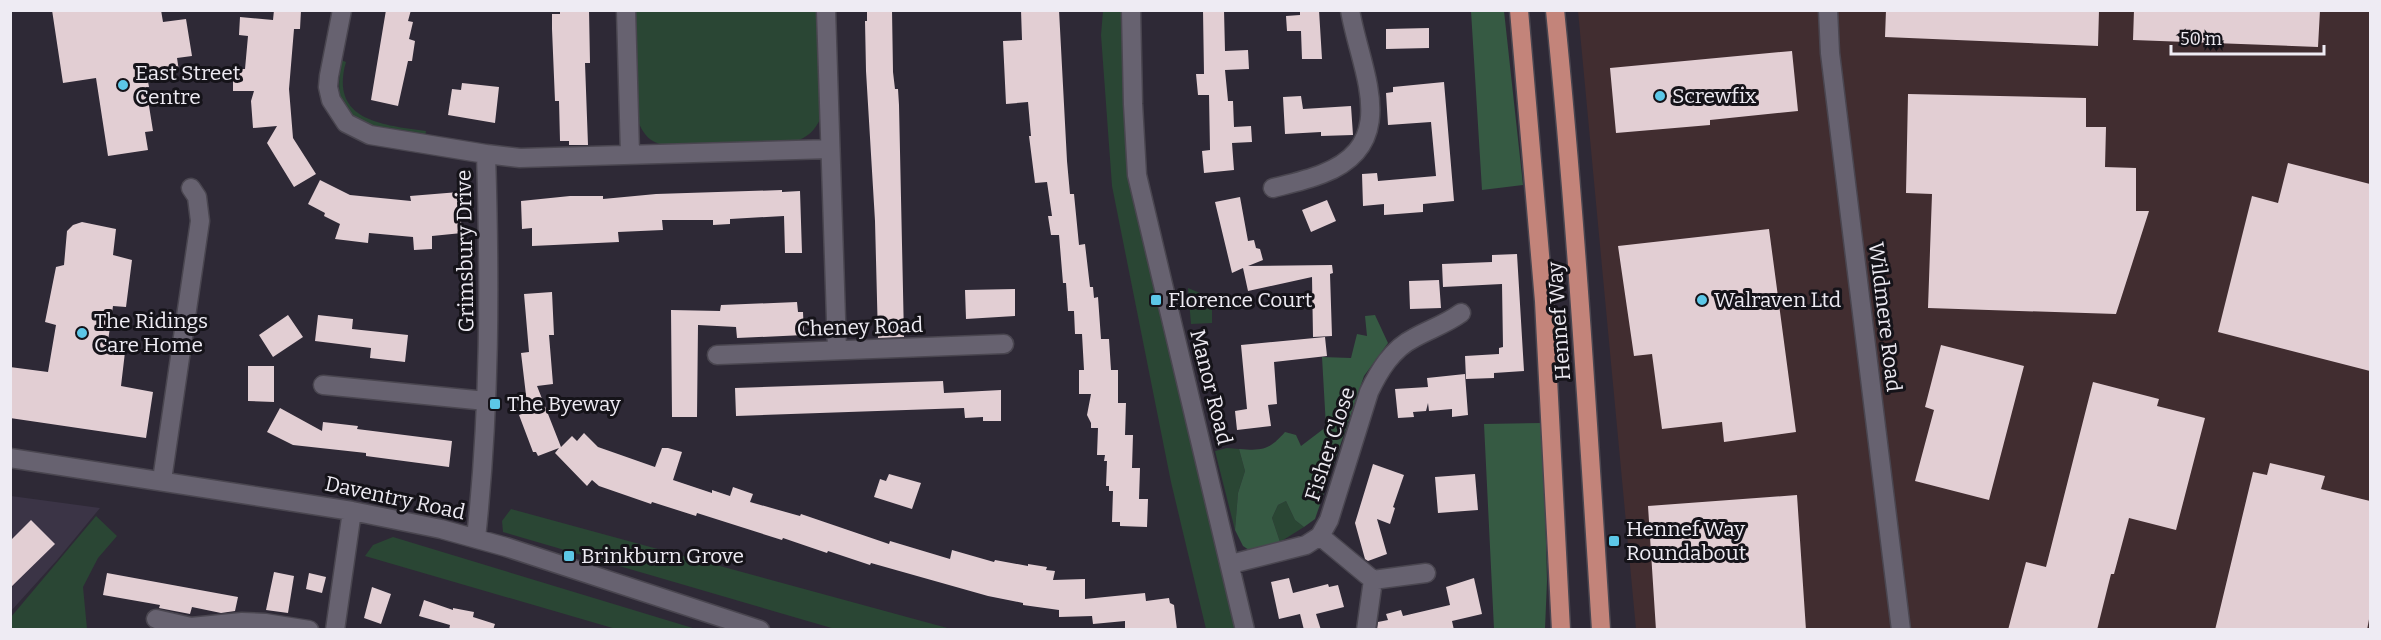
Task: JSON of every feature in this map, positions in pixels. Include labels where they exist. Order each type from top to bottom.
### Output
[{"type":"highway","name":"Hennef Way","points":[[1519,10],[1544,301],[1562,604],[1561,630]]},
{"type":"highway","name":"Hennef Way","points":[[1555,10],[1578,267],[1601,630]]},
{"type":"street","name":"Grimsbury Drive","points":[[342,10],[328,87],[331,100],[346,123],[370,135],[486,154],[490,308],[482,486],[476,538]]},
{"type":"street","points":[[626,10],[630,154]]},
{"type":"street","points":[[826,10],[837,350]]},
{"type":"street","name":"Manor Road","points":[[1131,10],[1137,175],[1245,630]]},
{"type":"street","points":[[1273,188],[1322,175],[1334,168],[1350,157],[1368,129],[1372,99],[1350,10]]},
{"type":"street","name":"Wildmere Road","points":[[1828,10],[1830,53],[1901,630]]},
{"type":"street","points":[[486,154],[520,158],[830,149]]},
{"type":"street","points":[[162,480],[200,221],[196,197],[191,188]]},
{"type":"street","name":"Fisher Close","points":[[1320,536],[1329,520],[1369,392],[1377,377],[1392,355],[1402,346],[1461,313]]},
{"type":"street","name":"Cheney Road","points":[[717,355],[1004,344]]},
{"type":"street","points":[[323,385],[486,401]]},
{"type":"street","name":"Daventry Road","points":[[10,458],[352,511],[476,538],[759,630]]},
{"type":"street","points":[[335,630],[352,511]]},
{"type":"street","points":[[1230,564],[1306,545],[1320,536],[1373,580],[1426,573]]},
{"type":"street","points":[[1366,630],[1373,580]]},
{"type":"street","points":[[156,619],[191,627],[242,622],[309,630]]},
{"type":"shaded area","points":[[1578,11],[2370,11],[2370,629],[1636,629]]},
{"type":"shaded area","points":[[11,496],[100,508],[11,611]]},
{"type":"green space","points":[[634,11],[819,11],[821,117],[814,130],[794,142],[665,145],[651,140],[638,121]]},
{"type":"green space","points":[[1103,11],[1124,11],[1134,183],[1238,629],[1206,629],[1171,482],[1112,186],[1101,35]]},
{"type":"green space","points":[[1471,11],[1504,11],[1523,185],[1482,190]]},
{"type":"green space","points":[[341,60],[346,62],[343,82],[345,97],[353,108],[377,122],[426,131],[425,137],[379,128],[357,119],[348,112],[342,102],[340,92]]},
{"type":"green space","points":[[1188,288],[1212,298],[1212,323],[1191,324]]},
{"type":"green space","points":[[1375,315],[1388,343],[1364,376],[1315,519],[1304,527],[1295,520],[1286,501],[1278,505],[1272,518],[1280,542],[1255,554],[1243,546],[1235,530],[1238,493],[1245,471],[1239,449],[1265,448],[1285,432],[1296,435],[1301,446],[1326,427],[1322,357],[1351,358],[1357,334],[1367,336],[1365,316]]},
{"type":"green space","points":[[1543,423],[1547,581],[1545,629],[1494,629],[1484,424]]},
{"type":"green space","points":[[1227,448],[1239,449],[1245,471],[1238,493],[1235,530],[1215,451]]},
{"type":"green space","points":[[1286,501],[1295,520],[1304,527],[1280,542],[1272,518],[1278,505]]},
{"type":"green space","points":[[511,509],[951,629],[835,629],[503,532],[502,521]]},
{"type":"green space","points":[[96,516],[117,536],[98,558],[83,587],[87,629],[11,629],[11,617]]},
{"type":"green space","points":[[393,537],[696,629],[616,629],[365,556],[373,545]]},
{"type":"building","name":"East Street Centre","points":[[52,10],[161,10],[163,22],[186,19],[192,56],[177,58],[179,71],[147,76],[149,87],[146,87],[153,131],[145,132],[148,150],[108,156],[96,78],[63,83]]},
{"type":"building","points":[[274,10],[301,10],[300,29],[294,29],[289,89],[293,138],[316,174],[294,187],[267,143],[277,126],[253,128],[251,101],[254,91],[233,91],[233,69],[245,69],[248,36],[239,35],[240,17],[273,20]]},
{"type":"building","points":[[386,10],[411,10],[408,21],[413,22],[409,39],[415,41],[412,61],[408,61],[398,106],[371,100]]},
{"type":"building","points":[[560,10],[589,10],[590,63],[585,63],[588,145],[569,145],[569,141],[560,141],[559,101],[555,101],[552,14],[560,14]]},
{"type":"building","points":[[867,10],[892,10],[893,72],[895,89],[898,89],[899,105],[904,337],[878,338],[875,221],[866,71],[865,21],[867,21]]},
{"type":"building","points":[[1021,10],[1059,10],[1070,194],[1074,194],[1079,245],[1085,244],[1090,287],[1093,287],[1094,298],[1098,297],[1101,339],[1109,339],[1111,370],[1118,370],[1118,403],[1126,403],[1125,435],[1133,435],[1132,468],[1140,468],[1139,499],[1148,499],[1147,527],[1120,526],[1120,522],[1112,522],[1113,491],[1109,491],[1109,486],[1106,486],[1107,461],[1104,461],[1105,455],[1097,455],[1098,428],[1091,428],[1087,415],[1091,394],[1079,394],[1079,370],[1084,370],[1082,334],[1075,334],[1074,311],[1068,311],[1059,235],[1051,235],[1048,216],[1052,216],[1047,182],[1035,183],[1029,136],[1031,136],[1028,102],[1006,104],[1003,41],[1022,40]]},
{"type":"building","points":[[1203,10],[1224,10],[1225,51],[1248,50],[1249,69],[1225,70],[1228,101],[1233,101],[1234,127],[1251,126],[1252,142],[1232,143],[1234,170],[1204,173],[1202,151],[1210,150],[1209,95],[1198,95],[1196,74],[1204,74]]},
{"type":"building","points":[[1300,10],[1319,10],[1322,59],[1302,59],[1301,31],[1287,31],[1286,16],[1300,15]]},
{"type":"building","points":[[1886,10],[2099,10],[2098,46],[1885,37]]},
{"type":"building","points":[[2134,10],[2320,10],[2318,47],[2133,40]]},
{"type":"building","points":[[1429,28],[1429,48],[1386,49],[1386,29]]},
{"type":"building","points":[[1792,51],[1798,111],[1710,120],[1710,125],[1616,133],[1610,68]]},
{"type":"building","points":[[1444,82],[1454,201],[1423,204],[1423,212],[1384,215],[1384,204],[1363,206],[1362,174],[1377,173],[1378,181],[1436,176],[1431,122],[1388,125],[1386,93],[1393,92],[1393,87]]},
{"type":"building","points":[[462,83],[499,87],[495,123],[448,115],[452,89],[461,90]]},
{"type":"building","points":[[1908,94],[2086,98],[2086,127],[2106,127],[2105,167],[2136,168],[2136,211],[2149,211],[2116,314],[1928,308],[1932,194],[1906,193]]},
{"type":"building","points":[[1301,96],[1303,109],[1351,106],[1353,135],[1321,136],[1321,132],[1285,134],[1283,97]]},
{"type":"building","points":[[2288,163],[2370,184],[2370,371],[2218,332],[2252,196],[2278,203]]},
{"type":"building","points":[[320,180],[350,195],[411,201],[410,196],[459,192],[462,233],[432,236],[432,249],[414,250],[413,237],[369,233],[368,243],[335,239],[340,224],[308,204]]},
{"type":"building","points":[[782,190],[782,192],[800,191],[802,253],[785,253],[784,216],[730,219],[730,224],[713,225],[713,220],[662,220],[663,230],[618,232],[619,242],[532,246],[532,228],[522,229],[521,201],[570,196],[603,196],[603,199],[656,194]]},
{"type":"building","points":[[1240,197],[1248,241],[1254,240],[1263,260],[1248,266],[1332,265],[1333,273],[1330,274],[1332,336],[1313,337],[1312,277],[1248,291],[1243,268],[1232,273],[1215,202]]},
{"type":"building","points":[[1327,200],[1336,221],[1311,232],[1302,210]]},
{"type":"building","name":"The Ridings Care Home","points":[[82,222],[116,229],[113,255],[132,260],[126,307],[113,306],[108,341],[125,352],[121,386],[153,392],[146,438],[10,418],[10,367],[48,372],[56,325],[45,322],[56,267],[64,265],[67,231],[73,225]]},
{"type":"building","name":"Walraven Ltd","points":[[1769,229],[1796,432],[1724,442],[1722,422],[1662,429],[1652,354],[1634,356],[1618,246]]},
{"type":"building","points":[[1517,254],[1524,371],[1494,373],[1494,378],[1466,379],[1465,356],[1499,354],[1499,348],[1503,347],[1502,284],[1443,287],[1442,264],[1492,262],[1492,255]]},
{"type":"building","points":[[1439,280],[1441,308],[1410,309],[1409,281]]},
{"type":"building","points":[[1015,289],[1015,316],[966,319],[965,290]]},
{"type":"building","points":[[552,292],[554,335],[549,335],[553,384],[537,386],[561,447],[572,436],[577,441],[584,433],[598,447],[655,467],[662,448],[682,452],[673,480],[712,493],[712,490],[730,496],[733,487],[753,494],[750,502],[800,516],[801,514],[889,544],[890,541],[950,559],[952,550],[994,562],[995,560],[1047,567],[1046,570],[1055,571],[1053,580],[1085,579],[1085,599],[1145,593],[1146,601],[1169,598],[1170,603],[1174,605],[1177,630],[1125,630],[1125,621],[1093,624],[1092,616],[1059,617],[1059,610],[1023,605],[1023,603],[988,596],[871,563],[870,565],[697,513],[696,516],[652,502],[651,504],[599,486],[592,480],[587,486],[555,453],[559,448],[538,456],[536,452],[533,452],[519,415],[528,412],[521,353],[529,352],[524,294]]},
{"type":"building","points":[[797,302],[798,312],[803,312],[804,335],[737,338],[736,327],[698,325],[697,417],[672,417],[671,310],[720,311],[721,305]]},
{"type":"building","points":[[288,315],[303,337],[273,357],[259,335]]},
{"type":"building","points":[[318,315],[353,319],[352,329],[408,335],[405,362],[370,358],[371,348],[315,341]]},
{"type":"building","points":[[1325,337],[1327,356],[1274,362],[1277,404],[1268,405],[1271,426],[1237,430],[1235,411],[1247,409],[1241,345]]},
{"type":"building","points":[[1941,345],[2024,366],[1989,500],[1915,481],[1934,410],[1925,407]]},
{"type":"building","points":[[248,366],[274,366],[274,402],[248,401]]},
{"type":"building","points":[[1465,374],[1468,415],[1452,417],[1452,409],[1429,411],[1428,403],[1426,411],[1413,412],[1414,417],[1398,418],[1395,389],[1428,387],[1427,378]]},
{"type":"building","points":[[943,381],[944,393],[1001,390],[1001,421],[983,421],[983,417],[965,418],[964,408],[736,416],[735,388]]},
{"type":"building","points":[[2093,382],[2159,399],[2157,406],[2205,418],[2176,530],[2129,518],[2114,574],[2111,574],[2097,630],[2008,630],[2026,562],[2046,567]]},
{"type":"building","points":[[280,408],[322,431],[323,422],[358,426],[357,429],[452,441],[449,467],[366,456],[366,453],[293,445],[267,432]]},
{"type":"building","points":[[2270,463],[2325,476],[2321,489],[2370,501],[2370,614],[2367,630],[2215,630],[2253,472],[2267,475]]},
{"type":"building","points":[[1373,464],[1404,475],[1390,524],[1377,519],[1387,554],[1368,561],[1365,559],[1355,523]]},
{"type":"building","points":[[889,474],[921,483],[912,509],[874,497],[880,479],[886,481]]},
{"type":"building","points":[[1475,474],[1478,510],[1438,513],[1435,477]]},
{"type":"building","points":[[1797,495],[1806,630],[1656,630],[1648,506]]},
{"type":"building","points":[[31,520],[55,544],[10,588],[10,541]]},
{"type":"building","points":[[274,572],[294,576],[288,613],[266,610]]},
{"type":"building","points":[[107,573],[238,597],[235,611],[221,613],[192,607],[190,614],[159,608],[160,605],[103,595]]},
{"type":"building","points":[[309,573],[326,577],[322,593],[306,589]]},
{"type":"building","points":[[1289,578],[1293,593],[1328,584],[1329,587],[1338,585],[1344,607],[1316,614],[1321,630],[1304,630],[1300,614],[1279,619],[1271,582]]},
{"type":"building","points":[[1474,578],[1482,614],[1452,621],[1454,630],[1377,630],[1378,622],[1388,620],[1386,614],[1401,610],[1403,616],[1450,605],[1446,587]]},
{"type":"building","points":[[372,587],[391,594],[381,624],[364,618]]},
{"type":"building","points":[[424,600],[453,610],[453,608],[474,612],[473,617],[495,624],[493,630],[449,630],[450,625],[419,616]]},
{"type":"place","name":"East Street Centre","points":[[123,85]]},
{"type":"place","name":"Screwfix","points":[[1660,96]]},
{"type":"place","name":"Florence Court","points":[[1156,300]]},
{"type":"place","name":"Walraven Ltd","points":[[1702,300]]},
{"type":"place","name":"The Ridings Care Home","points":[[82,333]]},
{"type":"place","name":"The Byeway","points":[[495,404]]},
{"type":"place","name":"Hennef Way Roundabout","points":[[1614,541]]},
{"type":"place","name":"Brinkburn Grove","points":[[569,556]]}]
